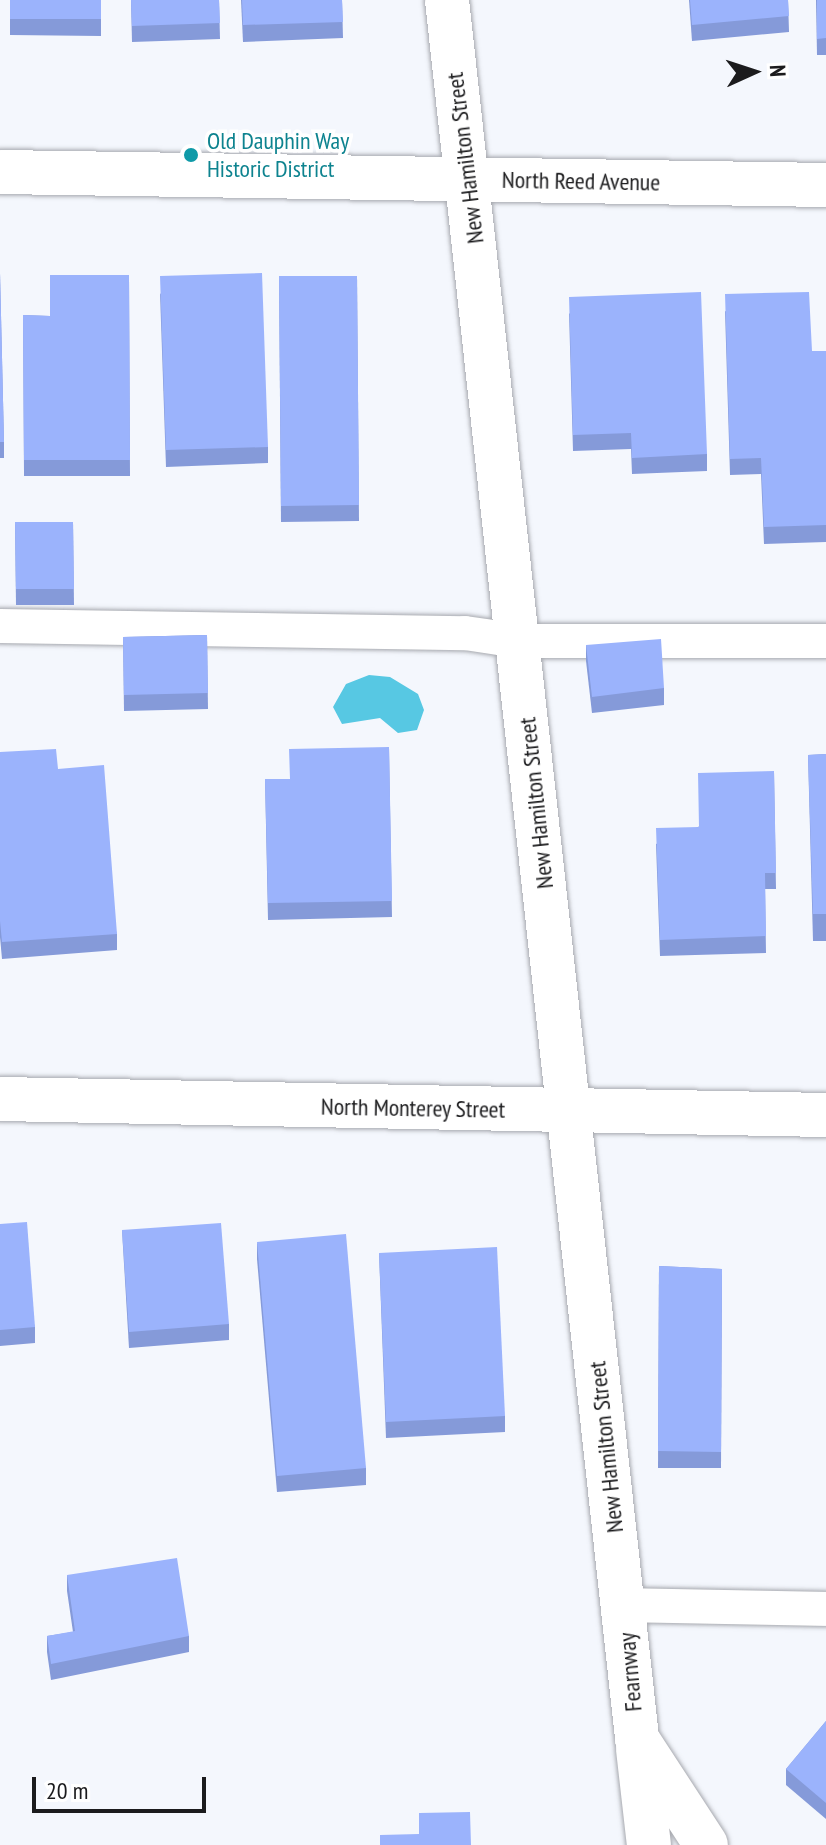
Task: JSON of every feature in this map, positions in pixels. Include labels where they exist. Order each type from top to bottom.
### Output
[{"type":"street","name":"New Hamilton Street","points":[[447,0],[624,1605]]},
{"type":"street","name":"North Reed Avenue","points":[[0,172],[826,185]]},
{"type":"street","name":"North Monterey Street","points":[[0,1099],[826,1115]]},
{"type":"street","name":"Fearnway","points":[[624,1605],[649,1845]]},
{"type":"street","name":"Fearnway","points":[[637,1739],[706,1845]]},
{"type":"lane","points":[[0,626],[465,633],[519,641],[826,641]]},
{"type":"lane","points":[[624,1605],[826,1609]]},
{"type":"water","points":[[369,675],[390,677],[418,694],[424,710],[417,730],[398,733],[380,718],[342,724],[333,707],[346,684]]},
{"type":"building","points":[[10,0],[101,0],[101,19],[10,19]]},
{"type":"building","points":[[131,0],[219,0],[220,23],[132,26]]},
{"type":"building","points":[[242,0],[342,0],[343,22],[243,25]]},
{"type":"building","points":[[690,0],[788,0],[789,16],[692,25]]},
{"type":"building","points":[[817,0],[826,0],[826,38],[817,39]]},
{"type":"building","points":[[0,273],[4,442],[0,442]]},
{"type":"building","points":[[262,273],[268,447],[166,450],[160,276]]},
{"type":"building","points":[[50,275],[129,275],[130,460],[24,460],[23,315],[50,316]]},
{"type":"building","points":[[279,276],[357,276],[359,505],[281,506]]},
{"type":"building","points":[[701,292],[707,454],[632,458],[631,433],[573,435],[569,297]]},
{"type":"building","points":[[809,292],[812,351],[826,351],[826,525],[764,527],[761,458],[730,459],[725,294]]},
{"type":"building","points":[[15,522],[73,522],[74,589],[16,589]]},
{"type":"building","points":[[207,635],[208,693],[124,695],[123,637]]},
{"type":"building","points":[[661,639],[664,688],[592,697],[586,645]]},
{"type":"building","points":[[389,747],[392,901],[268,903],[265,779],[290,779],[289,749]]},
{"type":"building","points":[[56,749],[58,769],[104,765],[117,934],[2,942],[0,752]]},
{"type":"building","points":[[826,754],[826,914],[813,914],[808,755]]},
{"type":"building","points":[[774,771],[776,873],[765,873],[766,936],[660,940],[656,828],[699,827],[698,773]]},
{"type":"building","points":[[27,1222],[35,1327],[0,1330],[0,1224]]},
{"type":"building","points":[[221,1223],[229,1324],[129,1332],[122,1230]]},
{"type":"building","points":[[346,1234],[366,1468],[277,1476],[257,1242]]},
{"type":"building","points":[[497,1247],[505,1416],[386,1422],[379,1253]]},
{"type":"building","points":[[659,1266],[722,1269],[721,1452],[658,1451]]},
{"type":"building","points":[[177,1558],[189,1636],[51,1664],[47,1636],[75,1631],[67,1575]]},
{"type":"building","points":[[826,1721],[826,1803],[786,1769]]},
{"type":"building","points":[[470,1812],[471,1845],[380,1845],[380,1835],[419,1834],[419,1813]]},
{"type":"place","name":"Old Dauphin Way Historic District","points":[[191,155]]}]
